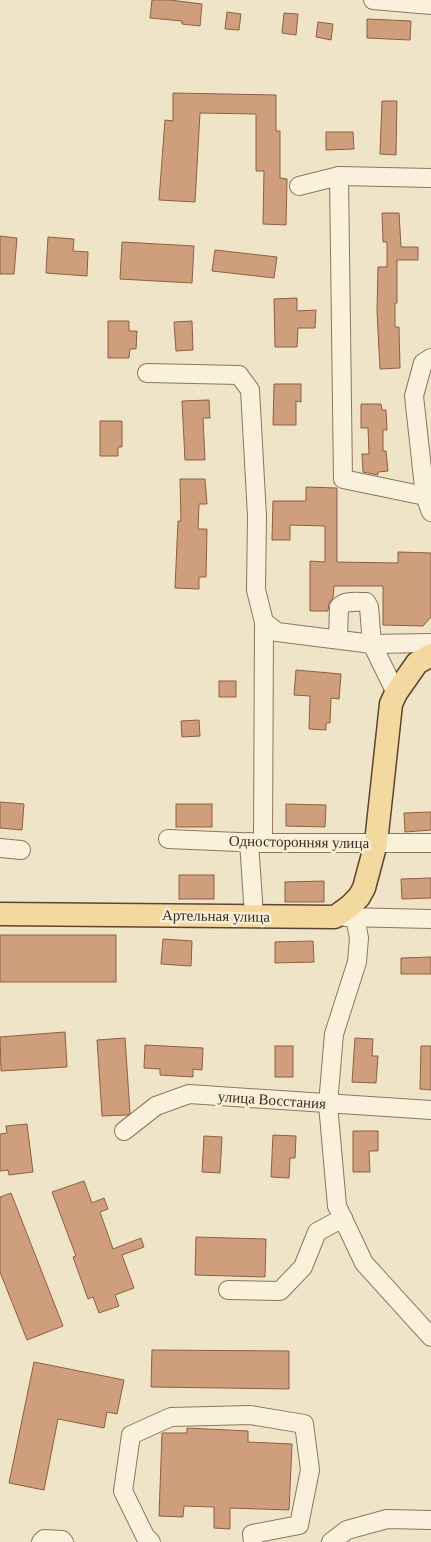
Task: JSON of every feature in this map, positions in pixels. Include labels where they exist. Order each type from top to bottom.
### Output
[{"type":"main road","points":[[345,917],[350,906],[359,897],[364,888],[376,843],[391,704],[396,692],[417,663],[431,655]]},
{"type":"main road","name":"Артельная улица","points":[[0,914],[345,917]]},
{"type":"street","points":[[373,0],[431,5]]},
{"type":"street","points":[[339,176],[343,479],[429,507],[414,396],[423,363],[431,358]]},
{"type":"street","points":[[299,186],[339,176],[431,178]]},
{"type":"street","points":[[147,373],[239,375],[250,390],[257,516],[256,590],[264,622],[254,916]]},
{"type":"street","points":[[338,639],[339,607],[348,602],[366,602],[370,607],[372,644],[396,692]]},
{"type":"street","points":[[264,622],[277,632],[372,644],[431,643]]},
{"type":"street","name":"Односторонняя улица","points":[[168,839],[256,842],[431,843]]},
{"type":"street","points":[[0,848],[21,850]]},
{"type":"street","points":[[345,917],[359,938],[357,962],[334,1034],[328,1104],[337,1206],[364,1262],[431,1337]]},
{"type":"street","name":"Артельная улица","points":[[345,917],[431,919]]},
{"type":"street","name":"улица Восстания","points":[[124,1131],[156,1106],[189,1094],[431,1110]]},
{"type":"street","points":[[228,1290],[280,1291],[303,1267],[317,1232],[343,1218]]},
{"type":"street","points":[[151,1542],[145,1536],[122,1491],[131,1435],[171,1417],[250,1415],[304,1424],[310,1470],[299,1525],[252,1534],[253,1542]]},
{"type":"street","points":[[331,1542],[347,1530],[387,1519],[431,1520]]},
{"type":"street","points":[[41,1542],[44,1539],[62,1540],[64,1542]]},
{"type":"building","points":[[152,0],[202,4],[200,26],[182,24],[182,21],[150,18]]},
{"type":"building","points":[[227,12],[241,14],[239,30],[225,29]]},
{"type":"building","points":[[284,13],[298,14],[296,35],[282,33]]},
{"type":"building","points":[[367,19],[411,21],[410,40],[367,38]]},
{"type":"building","points":[[318,22],[333,24],[331,40],[316,37]]},
{"type":"building","points":[[173,93],[276,95],[276,131],[280,131],[280,178],[287,179],[286,225],[263,224],[264,171],[256,171],[256,114],[200,113],[195,202],[159,200],[165,120],[173,121]]},
{"type":"building","points":[[382,101],[397,101],[396,155],[380,154]]},
{"type":"building","points":[[326,132],[353,132],[354,149],[326,150]]},
{"type":"building","points":[[382,213],[399,213],[401,247],[418,247],[418,260],[397,260],[395,327],[399,327],[400,368],[380,369],[377,311],[378,267],[387,267],[387,242],[383,242]]},
{"type":"building","points":[[0,236],[17,238],[14,274],[0,274]]},
{"type":"building","points":[[48,237],[74,239],[73,251],[88,252],[87,276],[46,273]]},
{"type":"building","points":[[122,242],[194,246],[192,283],[120,279]]},
{"type":"building","points":[[215,250],[277,257],[274,278],[212,271]]},
{"type":"building","points":[[297,298],[297,311],[316,310],[315,328],[298,328],[297,347],[275,347],[274,299]]},
{"type":"building","points":[[108,321],[129,321],[129,331],[137,331],[136,349],[130,349],[129,358],[108,358]]},
{"type":"building","points":[[192,321],[193,350],[176,351],[174,322]]},
{"type":"building","points":[[274,384],[301,384],[301,402],[296,401],[296,425],[273,425]]},
{"type":"building","points":[[209,400],[210,418],[203,418],[205,460],[185,460],[182,401]]},
{"type":"building","points":[[361,404],[381,404],[382,410],[386,410],[387,430],[383,430],[383,451],[386,451],[388,471],[378,472],[378,475],[363,472],[362,454],[369,454],[368,428],[361,428]]},
{"type":"building","points":[[100,421],[122,421],[122,447],[118,447],[118,456],[100,456]]},
{"type":"building","points":[[180,479],[205,479],[207,504],[199,504],[198,529],[207,529],[206,577],[199,577],[199,589],[175,588],[178,521],[181,521]]},
{"type":"building","points":[[306,487],[337,488],[337,562],[398,563],[398,552],[431,553],[431,617],[423,626],[383,625],[383,586],[334,586],[333,598],[329,603],[328,611],[310,611],[310,561],[325,562],[325,526],[290,525],[290,540],[272,540],[273,501],[306,501]]},
{"type":"building","points":[[296,670],[341,674],[339,699],[331,698],[330,723],[326,723],[326,730],[309,729],[310,696],[294,695]]},
{"type":"building","points":[[219,681],[236,681],[236,697],[219,697]]},
{"type":"building","points":[[199,720],[200,736],[182,737],[181,721]]},
{"type":"building","points":[[0,802],[24,804],[22,830],[0,828]]},
{"type":"building","points":[[176,804],[212,804],[212,827],[176,827]]},
{"type":"building","points":[[286,804],[326,805],[325,827],[286,826]]},
{"type":"building","points":[[431,812],[431,830],[405,832],[404,813]]},
{"type":"building","points":[[179,875],[214,875],[214,899],[179,899]]},
{"type":"building","points":[[431,878],[431,898],[402,899],[401,879]]},
{"type":"building","points":[[324,881],[324,902],[285,902],[285,882]]},
{"type":"building","points":[[0,935],[116,935],[116,982],[0,982]]},
{"type":"building","points":[[163,939],[192,941],[191,966],[161,964]]},
{"type":"building","points":[[313,941],[314,962],[275,963],[275,942]]},
{"type":"building","points":[[431,957],[431,974],[401,974],[401,958]]},
{"type":"building","points":[[65,1032],[67,1067],[1,1071],[0,1037]]},
{"type":"building","points":[[125,1038],[130,1113],[128,1115],[102,1116],[97,1040]]},
{"type":"building","points":[[355,1038],[373,1039],[372,1056],[378,1056],[376,1083],[352,1082]]},
{"type":"building","points":[[145,1045],[203,1048],[202,1070],[193,1069],[193,1077],[160,1075],[160,1069],[144,1068]]},
{"type":"building","points":[[275,1046],[293,1046],[293,1077],[275,1077]]},
{"type":"building","points":[[421,1046],[431,1046],[431,1090],[420,1089]]},
{"type":"building","points":[[27,1124],[33,1172],[9,1175],[8,1170],[0,1171],[0,1134],[7,1133],[6,1126]]},
{"type":"building","points":[[353,1131],[378,1131],[378,1151],[369,1151],[370,1172],[353,1172]]},
{"type":"building","points":[[273,1135],[296,1136],[295,1158],[290,1158],[289,1178],[271,1177]]},
{"type":"building","points":[[204,1136],[222,1137],[220,1173],[202,1172]]},
{"type":"building","points":[[84,1181],[92,1203],[104,1198],[108,1209],[100,1212],[113,1249],[141,1238],[144,1247],[122,1255],[134,1288],[115,1295],[119,1306],[99,1313],[93,1297],[88,1299],[73,1257],[76,1256],[52,1192]]},
{"type":"building","points":[[11,1193],[63,1326],[27,1340],[0,1272],[0,1197]]},
{"type":"building","points":[[196,1237],[266,1239],[265,1277],[195,1275]]},
{"type":"building","points":[[152,1350],[289,1351],[289,1389],[151,1387]]},
{"type":"building","points":[[34,1362],[124,1380],[117,1414],[107,1412],[104,1428],[58,1419],[44,1490],[9,1483]]},
{"type":"building","points":[[187,1428],[248,1431],[248,1442],[292,1444],[289,1510],[230,1508],[230,1529],[214,1528],[214,1507],[184,1506],[183,1517],[159,1516],[162,1433],[187,1433]]}]
